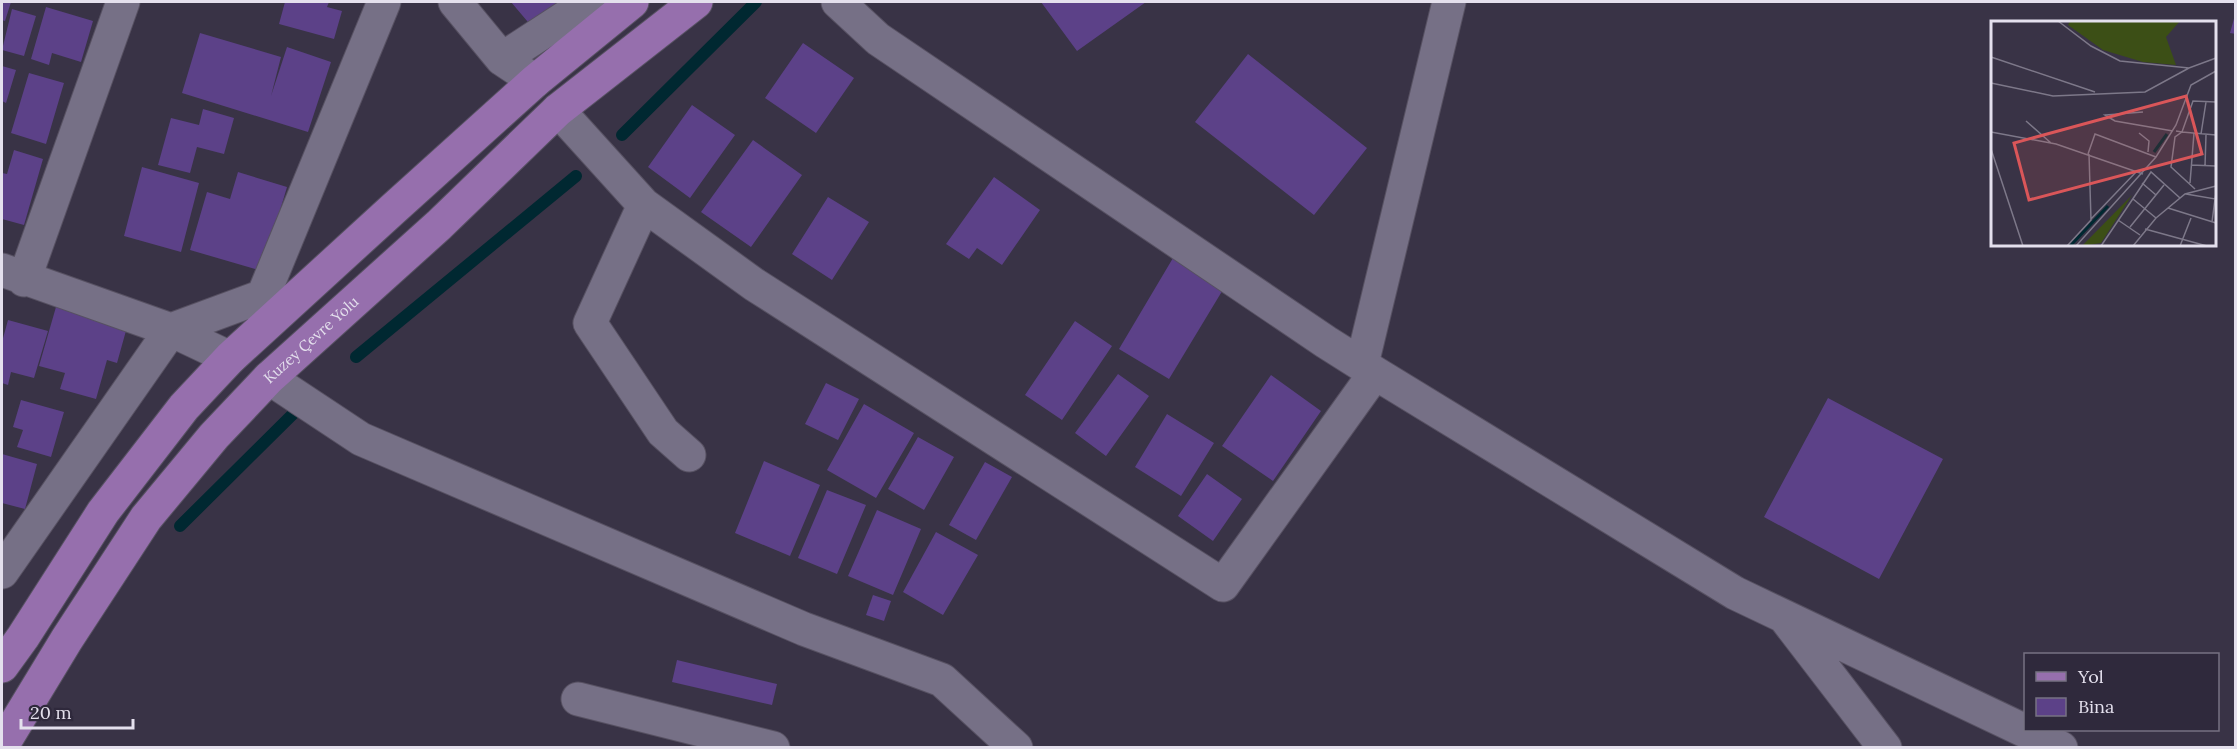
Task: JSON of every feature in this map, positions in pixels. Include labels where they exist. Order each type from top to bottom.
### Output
[{"type":"main road","points":[[2,666],[23,638],[103,512],[184,407],[230,358],[535,81],[632,2]]},
{"type":"main road","name":"Kuzey Çevre Yolu","points":[[2,746],[67,639],[146,518],[214,436],[269,378],[439,225],[558,110],[696,2]]},
{"type":"street","points":[[123,2],[13,275],[171,330],[230,358]]},
{"type":"street","points":[[2,572],[171,330],[263,296],[384,2]]},
{"type":"street","points":[[454,2],[502,59],[535,81]]},
{"type":"street","points":[[502,59],[589,2]]},
{"type":"street","points":[[842,2],[879,39],[1326,342],[1735,592],[2024,729]]},
{"type":"street","points":[[558,110],[644,206],[755,285],[1223,585],[1369,368],[1449,2]]},
{"type":"street","points":[[644,206],[590,322],[663,432],[689,455]]},
{"type":"street","points":[[269,378],[361,439],[804,629],[942,680],[1016,747]]},
{"type":"street","points":[[1784,615],[1885,747]]},
{"type":"street","points":[[578,699],[773,747]]},
{"type":"street","points":[[2027,731],[2061,747]]},
{"type":"building","points":[[2,2],[11,2],[5,21],[2,20]]},
{"type":"building","points":[[285,2],[329,2],[327,7],[342,11],[334,39],[279,24]]},
{"type":"building","points":[[511,2],[564,2],[533,28]]},
{"type":"building","points":[[1041,2],[1146,2],[1077,51]]},
{"type":"building","points":[[46,7],[93,21],[81,62],[52,53],[49,65],[31,59]]},
{"type":"building","points":[[12,9],[36,16],[24,56],[2,50]]},
{"type":"building","points":[[2236,15],[2236,34],[2230,33]]},
{"type":"building","points":[[200,33],[281,57],[271,96],[287,47],[331,62],[308,132],[182,93]]},
{"type":"building","points":[[803,43],[854,78],[816,133],[765,98]]},
{"type":"building","points":[[1248,54],[1367,148],[1314,215],[1195,122]]},
{"type":"building","points":[[2,66],[16,70],[6,103],[2,101]]},
{"type":"building","points":[[29,73],[64,83],[46,144],[11,133]]},
{"type":"building","points":[[692,105],[735,135],[690,198],[648,167]]},
{"type":"building","points":[[203,109],[234,118],[224,154],[197,147],[190,173],[158,165],[171,118],[199,125]]},
{"type":"building","points":[[753,140],[802,175],[751,247],[701,212]]},
{"type":"building","points":[[14,150],[43,159],[24,225],[2,219],[2,173],[7,174]]},
{"type":"building","points":[[142,167],[199,183],[181,252],[124,236]]},
{"type":"building","points":[[238,172],[287,187],[262,271],[190,250],[207,192],[230,199]]},
{"type":"building","points":[[994,177],[1040,210],[1002,265],[977,248],[969,259],[946,244]]},
{"type":"building","points":[[828,197],[869,222],[832,280],[792,254]]},
{"type":"building","points":[[1173,258],[1224,288],[1169,379],[1119,349]]},
{"type":"building","points":[[58,300],[129,320],[117,363],[107,360],[96,399],[60,389],[65,373],[39,366]]},
{"type":"building","points":[[8,320],[48,331],[34,378],[11,372],[8,385],[2,383],[2,342]]},
{"type":"building","points":[[1075,321],[1112,346],[1062,420],[1025,395]]},
{"type":"building","points":[[1118,374],[1149,396],[1106,456],[1075,433]]},
{"type":"building","points":[[1271,375],[1321,411],[1273,481],[1222,446]]},
{"type":"building","points":[[826,383],[859,399],[838,440],[805,424]]},
{"type":"building","points":[[1828,398],[1943,459],[1879,579],[1764,517]]},
{"type":"building","points":[[21,400],[64,412],[51,457],[17,447],[23,430],[13,427]]},
{"type":"building","points":[[864,404],[914,433],[876,498],[827,470]]},
{"type":"building","points":[[1167,414],[1214,443],[1181,496],[1135,467]]},
{"type":"building","points":[[918,437],[954,457],[924,510],[888,489]]},
{"type":"building","points":[[2,454],[37,464],[25,509],[2,503]]},
{"type":"building","points":[[764,461],[820,485],[790,556],[735,533]]},
{"type":"building","points":[[985,462],[1012,477],[976,540],[949,525]]},
{"type":"building","points":[[1207,474],[1242,499],[1213,541],[1178,516]]},
{"type":"building","points":[[827,490],[866,505],[837,574],[798,558]]},
{"type":"building","points":[[877,510],[921,529],[893,595],[848,576]]},
{"type":"building","points":[[936,532],[978,555],[943,615],[903,592]]},
{"type":"building","points":[[873,595],[891,601],[884,621],[866,615]]},
{"type":"building","points":[[677,660],[777,684],[772,705],[672,682]]},
{"type":"waterway","points":[[622,135],[756,2]]},
{"type":"waterway","points":[[356,357],[576,176]]},
{"type":"waterway","points":[[180,526],[297,410]]}]
